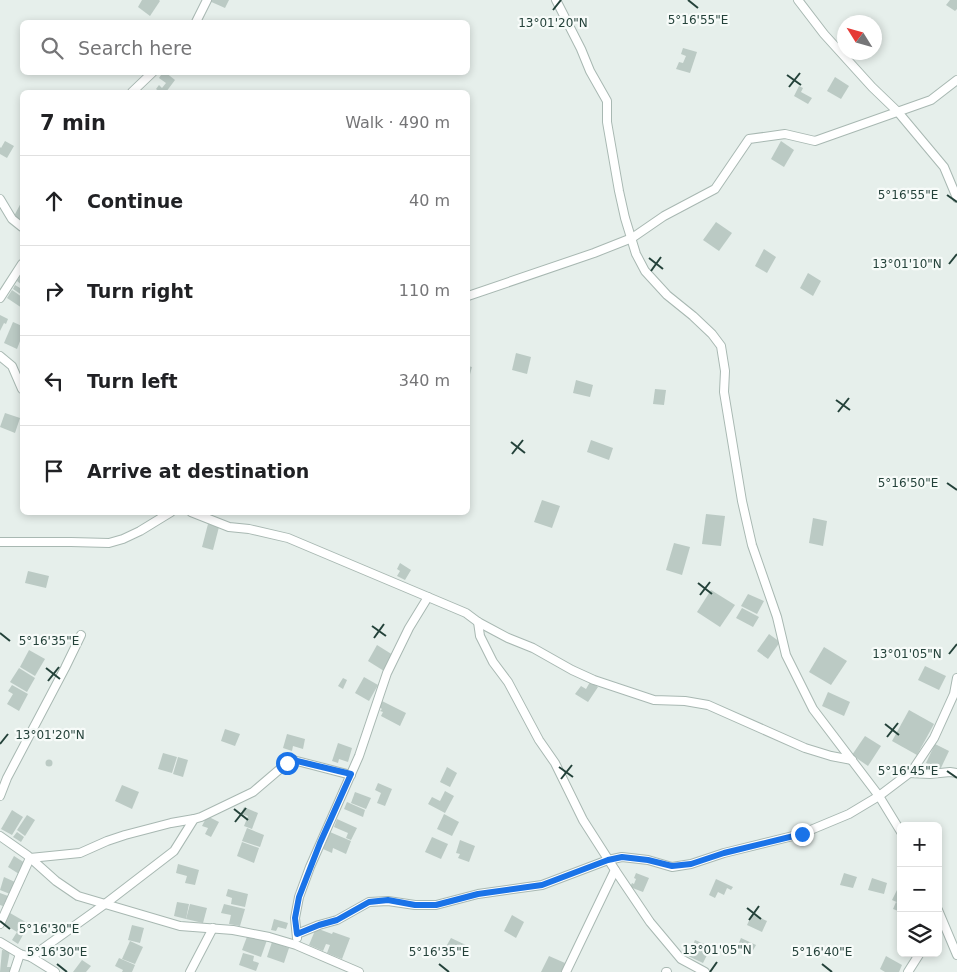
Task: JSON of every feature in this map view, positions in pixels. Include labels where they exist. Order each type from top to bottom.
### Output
[{"type":"street","points":[[197,20],[206,0]]},
{"type":"street","points":[[556,0],[590,71],[607,101],[608,122],[619,191],[636,254],[645,271],[667,295],[712,334],[721,346],[725,371],[724,392],[742,501],[752,545],[777,618],[786,655],[813,709],[879,796],[897,825]]},
{"type":"street","points":[[798,0],[848,62],[898,112],[944,167],[957,198]]},
{"type":"street","points":[[805,8],[810,0]]},
{"type":"street","points":[[134,90],[150,75]]},
{"type":"street","points":[[470,295],[632,238],[664,216],[715,189],[749,138],[785,134],[815,141],[931,100],[957,80]]},
{"type":"street","points":[[0,199],[12,219]]},
{"type":"street","points":[[0,212],[20,225]]},
{"type":"street","points":[[0,298],[20,267]]},
{"type":"street","points":[[0,356],[12,366],[20,384]]},
{"type":"street","points":[[0,542],[52,541],[109,544],[140,532],[166,515]]},
{"type":"street","points":[[199,515],[229,527],[249,529],[288,538],[466,613],[478,622],[508,638],[532,648],[594,680],[654,700],[708,704],[805,748],[852,760]]},
{"type":"street","points":[[296,945],[295,918],[299,897],[320,843],[351,774],[387,673],[409,628],[428,597]]},
{"type":"street","points":[[478,622],[480,636],[492,662],[508,682],[539,740],[555,763],[583,820],[614,870],[650,922],[681,959],[705,972]]},
{"type":"street","points":[[0,796],[7,778],[66,668],[81,635]]},
{"type":"street","points":[[297,934],[337,920],[369,902],[388,900],[415,905],[436,905],[478,894],[542,885],[608,860],[622,857],[648,860],[672,866],[691,864],[733,850],[802,834],[849,814],[879,796],[909,773],[934,738],[954,694],[957,678]]},
{"type":"street","points":[[30,858],[80,853],[124,835],[171,822],[201,817],[253,792],[293,760],[351,774]]},
{"type":"street","points":[[909,773],[957,773]]},
{"type":"street","points":[[31,957],[106,904],[174,851],[194,819]]},
{"type":"street","points":[[0,836],[30,858],[56,881],[78,896],[180,926],[233,930],[269,937],[296,945],[358,972]]},
{"type":"street","points":[[0,924],[30,858]]},
{"type":"street","points":[[566,972],[614,870]]},
{"type":"street","points":[[942,922],[957,955]]},
{"type":"street","points":[[190,972],[214,928]]},
{"type":"street","points":[[0,942],[20,954],[31,957],[55,972]]},
{"type":"street","points":[[14,972],[20,954]]},
{"type":"street","points":[[908,972],[917,957]]},
{"type":"building","points":[[142,0],[160,1],[150,16],[138,7]]},
{"type":"building","points":[[207,0],[229,0],[225,8]]},
{"type":"building","points":[[950,0],[957,0],[957,9],[955,11],[946,5]]},
{"type":"building","points":[[683,48],[697,52],[690,73],[676,69],[679,62],[683,63],[686,56],[681,54]]},
{"type":"building","points":[[161,75],[169,75],[175,80],[168,90],[157,90],[156,89],[159,85],[162,88],[166,83],[159,78]]},
{"type":"building","points":[[835,77],[849,86],[841,99],[827,91]]},
{"type":"building","points":[[799,86],[803,88],[801,92],[812,98],[808,104],[794,96]]},
{"type":"building","points":[[5,141],[14,146],[7,158],[0,154],[0,147]]},
{"type":"building","points":[[781,141],[794,150],[784,167],[771,159]]},
{"type":"building","points":[[20,205],[20,220],[14,216]]},
{"type":"building","points":[[716,222],[732,233],[719,251],[703,240]]},
{"type":"building","points":[[764,249],[776,257],[767,273],[755,266]]},
{"type":"building","points":[[808,273],[821,281],[813,296],[800,288]]},
{"type":"building","points":[[15,285],[20,288],[20,294],[13,289]]},
{"type":"building","points":[[12,290],[20,296],[20,307],[7,298]]},
{"type":"building","points":[[0,315],[8,319],[0,331]]},
{"type":"building","points":[[13,322],[20,325],[20,341],[17,349],[4,343]]},
{"type":"building","points":[[516,353],[531,357],[527,374],[512,370]]},
{"type":"building","points":[[576,380],[593,385],[590,397],[573,393]]},
{"type":"building","points":[[655,389],[666,390],[664,405],[653,404]]},
{"type":"building","points":[[5,413],[20,418],[15,433],[0,427]]},
{"type":"building","points":[[591,440],[613,448],[609,460],[587,452]]},
{"type":"building","points":[[542,500],[560,506],[552,528],[534,522]]},
{"type":"building","points":[[706,514],[725,516],[721,546],[702,544]]},
{"type":"building","points":[[813,518],[827,521],[823,546],[809,543]]},
{"type":"building","points":[[208,524],[219,527],[213,550],[202,547]]},
{"type":"building","points":[[674,543],[690,547],[682,575],[666,570]]},
{"type":"building","points":[[400,563],[411,570],[405,580],[397,576],[400,571],[397,569]]},
{"type":"building","points":[[28,571],[49,576],[46,588],[25,583]]},
{"type":"building","points":[[711,590],[735,605],[720,627],[697,612]]},
{"type":"building","points":[[748,594],[764,601],[757,614],[741,606]]},
{"type":"building","points":[[742,608],[759,617],[753,627],[736,618]]},
{"type":"building","points":[[769,634],[780,642],[768,659],[757,651]]},
{"type":"building","points":[[377,645],[393,655],[384,671],[368,661]]},
{"type":"building","points":[[824,647],[847,661],[831,685],[809,672]]},
{"type":"building","points":[[29,650],[45,659],[35,676],[20,667]]},
{"type":"building","points":[[925,666],[946,676],[939,690],[918,680]]},
{"type":"building","points":[[19,668],[35,678],[27,692],[10,682]]},
{"type":"building","points":[[364,677],[378,685],[369,701],[355,693]]},
{"type":"building","points":[[343,678],[347,680],[343,689],[338,686]]},
{"type":"building","points":[[590,682],[598,687],[588,702],[575,694],[581,686],[586,689]]},
{"type":"building","points":[[12,685],[28,694],[19,711],[7,704],[13,694],[8,691]]},
{"type":"building","points":[[828,692],[850,702],[844,716],[822,706]]},
{"type":"building","points":[[382,701],[406,713],[400,726],[381,716],[383,712],[380,711],[382,709],[379,707]]},
{"type":"building","points":[[909,710],[934,724],[917,755],[892,741]]},
{"type":"building","points":[[225,729],[240,734],[235,746],[221,741]]},
{"type":"building","points":[[287,734],[305,739],[303,749],[293,746],[292,751],[283,748]]},
{"type":"building","points":[[865,736],[881,746],[868,766],[852,755]]},
{"type":"building","points":[[338,743],[352,748],[348,762],[339,759],[338,763],[332,761]]},
{"type":"building","points":[[935,744],[949,751],[940,770],[926,763]]},
{"type":"building","points":[[163,753],[177,757],[172,773],[158,769]]},
{"type":"building","points":[[178,757],[188,760],[183,777],[173,774]]},
{"type":"building","points":[[49,759],[53,763],[49,767],[45,763]]},
{"type":"building","points":[[447,767],[457,773],[450,787],[440,782]]},
{"type":"building","points":[[378,783],[392,789],[385,806],[377,803],[381,793],[375,790]]},
{"type":"building","points":[[122,785],[139,792],[132,809],[115,801]]},
{"type":"building","points":[[445,791],[454,796],[445,813],[428,804],[432,797],[440,801]]},
{"type":"building","points":[[355,792],[371,798],[366,809],[351,803]]},
{"type":"building","points":[[347,802],[365,810],[363,817],[344,809]]},
{"type":"building","points":[[244,807],[258,813],[252,829],[244,826],[248,816],[241,814]]},
{"type":"building","points":[[12,810],[23,817],[12,835],[1,829]]},
{"type":"building","points":[[444,814],[459,822],[452,836],[437,829]]},
{"type":"building","points":[[27,815],[35,820],[25,836],[17,830]]},
{"type":"building","points":[[207,816],[219,822],[211,837],[205,834],[208,828],[202,826]]},
{"type":"building","points":[[337,819],[357,828],[351,840],[346,838],[348,833],[334,827]]},
{"type":"building","points":[[247,828],[264,835],[260,847],[242,841]]},
{"type":"building","points":[[17,832],[24,837],[21,842],[13,837]]},
{"type":"building","points":[[330,832],[351,841],[346,854],[333,848],[332,853],[323,849]]},
{"type":"building","points":[[432,837],[448,844],[441,859],[425,852]]},
{"type":"building","points":[[460,840],[475,846],[469,862],[458,858],[460,854],[456,853]]},
{"type":"building","points":[[242,842],[259,848],[254,863],[237,856]]},
{"type":"building","points":[[14,856],[25,863],[19,874],[8,867]]},
{"type":"building","points":[[178,864],[199,870],[195,885],[185,883],[187,876],[176,873]]},
{"type":"building","points":[[636,873],[649,878],[643,892],[630,887],[632,883],[634,884]]},
{"type":"building","points":[[844,873],[857,877],[853,888],[840,885]]},
{"type":"building","points":[[4,877],[15,882],[10,894],[0,890]]},
{"type":"building","points":[[872,878],[887,883],[884,894],[868,890]]},
{"type":"building","points":[[716,879],[733,887],[731,890],[727,888],[724,895],[718,892],[715,898],[709,895]]},
{"type":"building","points":[[228,889],[248,894],[245,907],[231,904],[232,898],[226,896]]},
{"type":"building","points":[[897,890],[897,902],[892,900]]},
{"type":"building","points":[[0,893],[8,896],[3,906],[0,905]]},
{"type":"building","points":[[177,902],[189,904],[186,919],[174,916]]},
{"type":"building","points":[[896,902],[897,910],[893,909]]},
{"type":"building","points":[[190,904],[207,908],[203,923],[186,919]]},
{"type":"building","points":[[224,904],[245,909],[240,926],[229,924],[231,915],[221,913]]},
{"type":"building","points":[[10,913],[29,924],[18,944],[12,940],[17,932],[4,924]]},
{"type":"building","points":[[752,914],[767,921],[762,932],[747,925]]},
{"type":"building","points":[[512,915],[524,922],[516,938],[504,931]]},
{"type":"building","points":[[274,919],[288,923],[286,929],[278,927],[276,931],[271,930]]},
{"type":"building","points":[[132,925],[144,928],[140,943],[128,940]]},
{"type":"building","points":[[316,928],[350,938],[342,959],[327,953],[330,945],[326,944],[323,951],[309,945]]},
{"type":"building","points":[[248,934],[267,940],[261,957],[242,950]]},
{"type":"building","points":[[451,938],[470,947],[466,954],[455,951],[453,955],[444,950]]},
{"type":"building","points":[[741,938],[756,945],[752,952],[738,945]]},
{"type":"building","points":[[695,940],[711,947],[703,963],[688,956]]},
{"type":"building","points":[[130,941],[143,947],[135,964],[122,959]]},
{"type":"building","points":[[272,942],[289,948],[284,963],[267,957]]},
{"type":"building","points":[[2,950],[10,951],[7,967],[11,967],[10,972],[0,972]]},
{"type":"building","points":[[243,953],[254,956],[253,961],[259,963],[256,971],[239,965]]},
{"type":"building","points":[[549,956],[565,963],[561,972],[541,972]]},
{"type":"building","points":[[886,956],[902,965],[899,972],[885,972],[880,969]]},
{"type":"building","points":[[119,958],[135,965],[132,972],[122,972],[123,970],[115,966]]},
{"type":"building","points":[[82,960],[91,966],[86,972],[73,972]]},
{"type":"route","points":[[287,763],[293,760],[351,774],[320,843],[299,897],[295,918],[297,934],[337,920],[369,902],[388,900],[415,905],[436,905],[478,894],[542,885],[608,860],[622,857],[648,860],[672,866],[691,864],[724,853],[802,834]]}]
